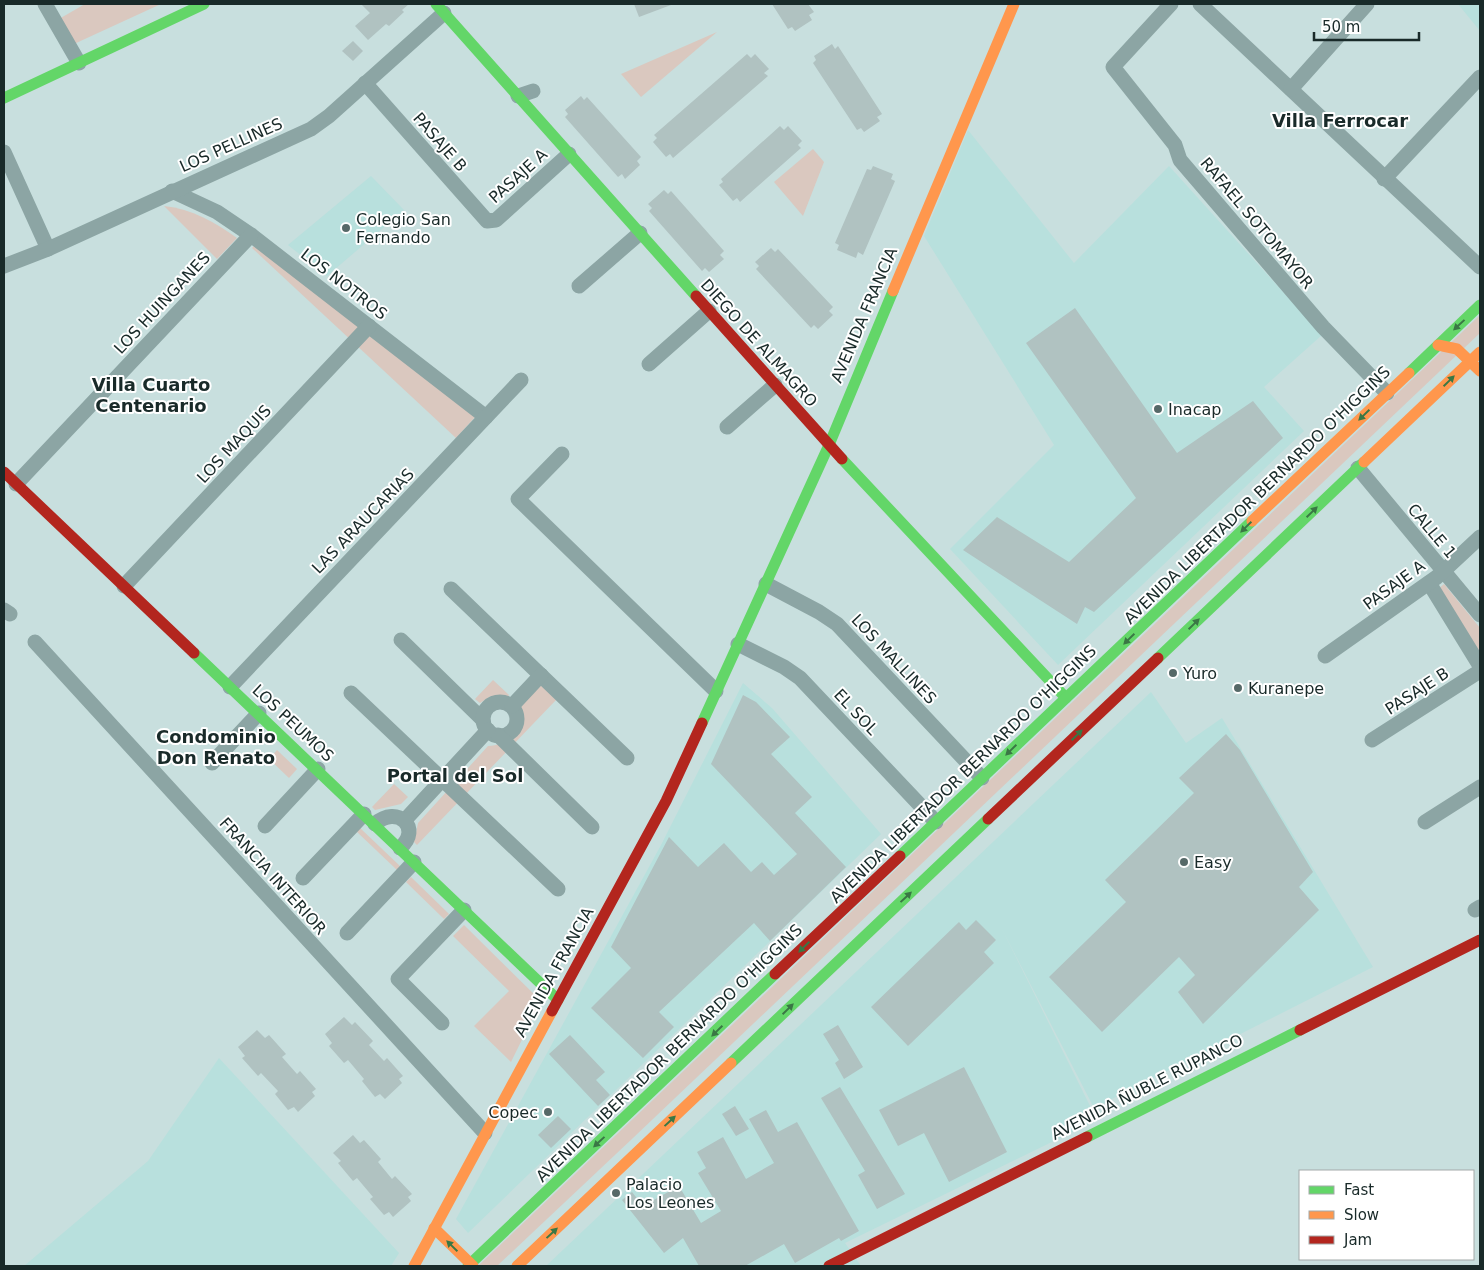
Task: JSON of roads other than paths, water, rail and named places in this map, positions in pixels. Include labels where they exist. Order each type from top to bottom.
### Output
[{"type":"street","points":[[45,4],[79,63]]},
{"type":"street","points":[[5,94],[79,63],[174,10],[204,4]]},
{"type":"street","name":"AVENIDA FRANCIA","points":[[414,1266],[484,1133],[641,849],[716,692],[828,445],[1014,4]]},
{"type":"street","name":"RAFAEL SOTOMAYOR","points":[[1171,4],[1113,67],[1174,145],[1180,160],[1323,327],[1387,393]]},
{"type":"street","points":[[1200,4],[1480,268]]},
{"type":"street","points":[[1290,88],[1367,4]]},
{"type":"street","name":"DIEGO DE ALMAGRO","points":[[440,8],[828,445],[1066,698]]},
{"type":"street","name":"LOS PELLINES","points":[[4,266],[311,129],[329,116],[365,84],[440,8]]},
{"type":"street","points":[[1384,179],[1480,77]]},
{"type":"street","name":"PASAJE B","points":[[365,84],[490,222]]},
{"type":"street","points":[[518,96],[533,91]]},
{"type":"street","points":[[4,152],[48,248]]},
{"type":"street","name":"PASAJE A","points":[[490,222],[496,220],[569,154]]},
{"type":"street","name":"LOS NOTROS","points":[[172,191],[217,212],[251,235],[486,417]]},
{"type":"street","points":[[580,286],[640,233]]},
{"type":"street","name":"LOS HUINGANES","points":[[16,484],[251,235]]},
{"type":"street","name":"AVENIDA LIBERTADOR BERNARDO O'HIGGINS","points":[[471,1265],[755,1007],[936,822],[1480,305]]},
{"type":"street","points":[[649,364],[709,311]]},
{"type":"street","name":"LOS MAQUIS","points":[[124,586],[369,326]]},
{"type":"street","points":[[1438,345],[1456,347],[1476,356]]},
{"type":"street","points":[[1476,356],[1480,371]]},
{"type":"street","points":[[517,1266],[1476,356]]},
{"type":"street","points":[[1403,378],[1414,380],[1421,386],[1427,403]]},
{"type":"street","name":"LAS ARAUCARIAS","points":[[230,686],[521,380]]},
{"type":"street","points":[[727,427],[775,385]]},
{"type":"street","points":[[562,454],[518,499],[716,692]]},
{"type":"street","name":"CALLE 1","points":[[1358,468],[1480,615]]},
{"type":"street","name":"LOS PEUMOS","points":[[4,472],[558,1000]]},
{"type":"street","name":"PASAJE A","points":[[1325,656],[1429,583],[1480,537]]},
{"type":"street","points":[[1429,583],[1480,666]]},
{"type":"street","name":"LOS MALLINES","points":[[766,584],[819,612],[837,624],[982,778]]},
{"type":"street","points":[[451,589],[627,758]]},
{"type":"street","points":[[401,640],[592,827]]},
{"type":"street","name":"FRANCIA INTERIOR","points":[[35,642],[484,1133]]},
{"type":"street","name":"EL SOL","points":[[738,644],[784,667],[800,678],[936,822]]},
{"type":"street","name":"PASAJE B","points":[[1372,740],[1480,671]]},
{"type":"street","points":[[512,706],[541,675]]},
{"type":"street","points":[[351,693],[558,889]]},
{"type":"street","points":[[502,702],[512,706],[516,715],[516,726],[508,733],[490,729],[485,710],[492,703],[502,702]]},
{"type":"street","points":[[212,763],[259,714]]},
{"type":"street","points":[[405,820],[490,729]]},
{"type":"street","points":[[265,826],[318,770]]},
{"type":"street","points":[[1425,822],[1480,787]]},
{"type":"street","points":[[303,878],[364,814]]},
{"type":"street","points":[[375,824],[388,816],[397,816],[405,820],[409,827],[408,836],[400,848]]},
{"type":"street","points":[[348,933],[414,862]]},
{"type":"street","points":[[442,1022],[398,979],[464,910]]},
{"type":"street","name":"AVENIDA ÑUBLE RUPANCO","points":[[829,1266],[1480,940]]},
{"type":"street","points":[[755,1007],[772,1025]]},
{"type":"street","points":[[434,1228],[471,1265]]},
{"type":"place","name":"Colegio San Fernando","points":[[346,228]]},
{"type":"place","name":"Inacap","points":[[1158,409]]},
{"type":"place","name":"Yuro","points":[[1173,673]]},
{"type":"place","name":"Kuranepe","points":[[1238,688]]},
{"type":"place","name":"Easy","points":[[1184,862]]},
{"type":"place","name":"Copec","points":[[548,1112]]},
{"type":"place","name":"Palacio Los Leones","points":[[616,1193]]},
{"type":"district","name":"Villa Ferrocar","points":[[1340,120]]},
{"type":"district","name":"Villa Cuarto Centenario","points":[[151,394]]},
{"type":"district","name":"Condominio Don Renato","points":[[216,746]]},
{"type":"district","name":"Portal del Sol","points":[[455,775]]}]
